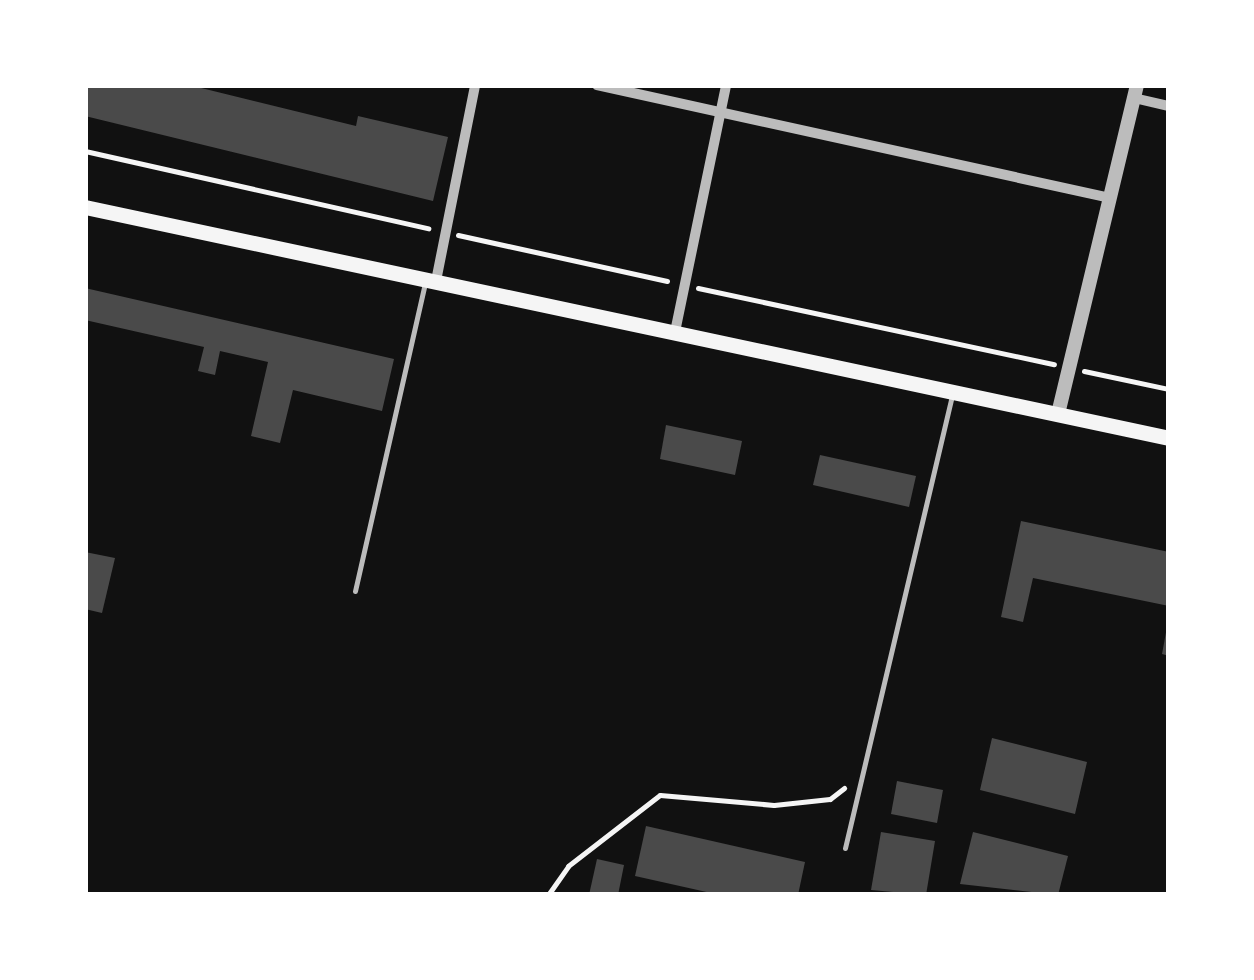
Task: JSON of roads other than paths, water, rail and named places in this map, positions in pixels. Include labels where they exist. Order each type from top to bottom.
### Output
[{"type":"main road","points":[[85,207],[1169,438]]},
{"type":"street","points":[[430,280],[445,232],[475,85]]},
{"type":"street","points":[[597,85],[1110,198]]},
{"type":"street","points":[[675,332],[726,85]]},
{"type":"street","points":[[1058,414],[1136,92],[1169,106]]},
{"type":"lane","points":[[355,591],[430,280]]},
{"type":"lane","points":[[845,848],[952,391]]}]
